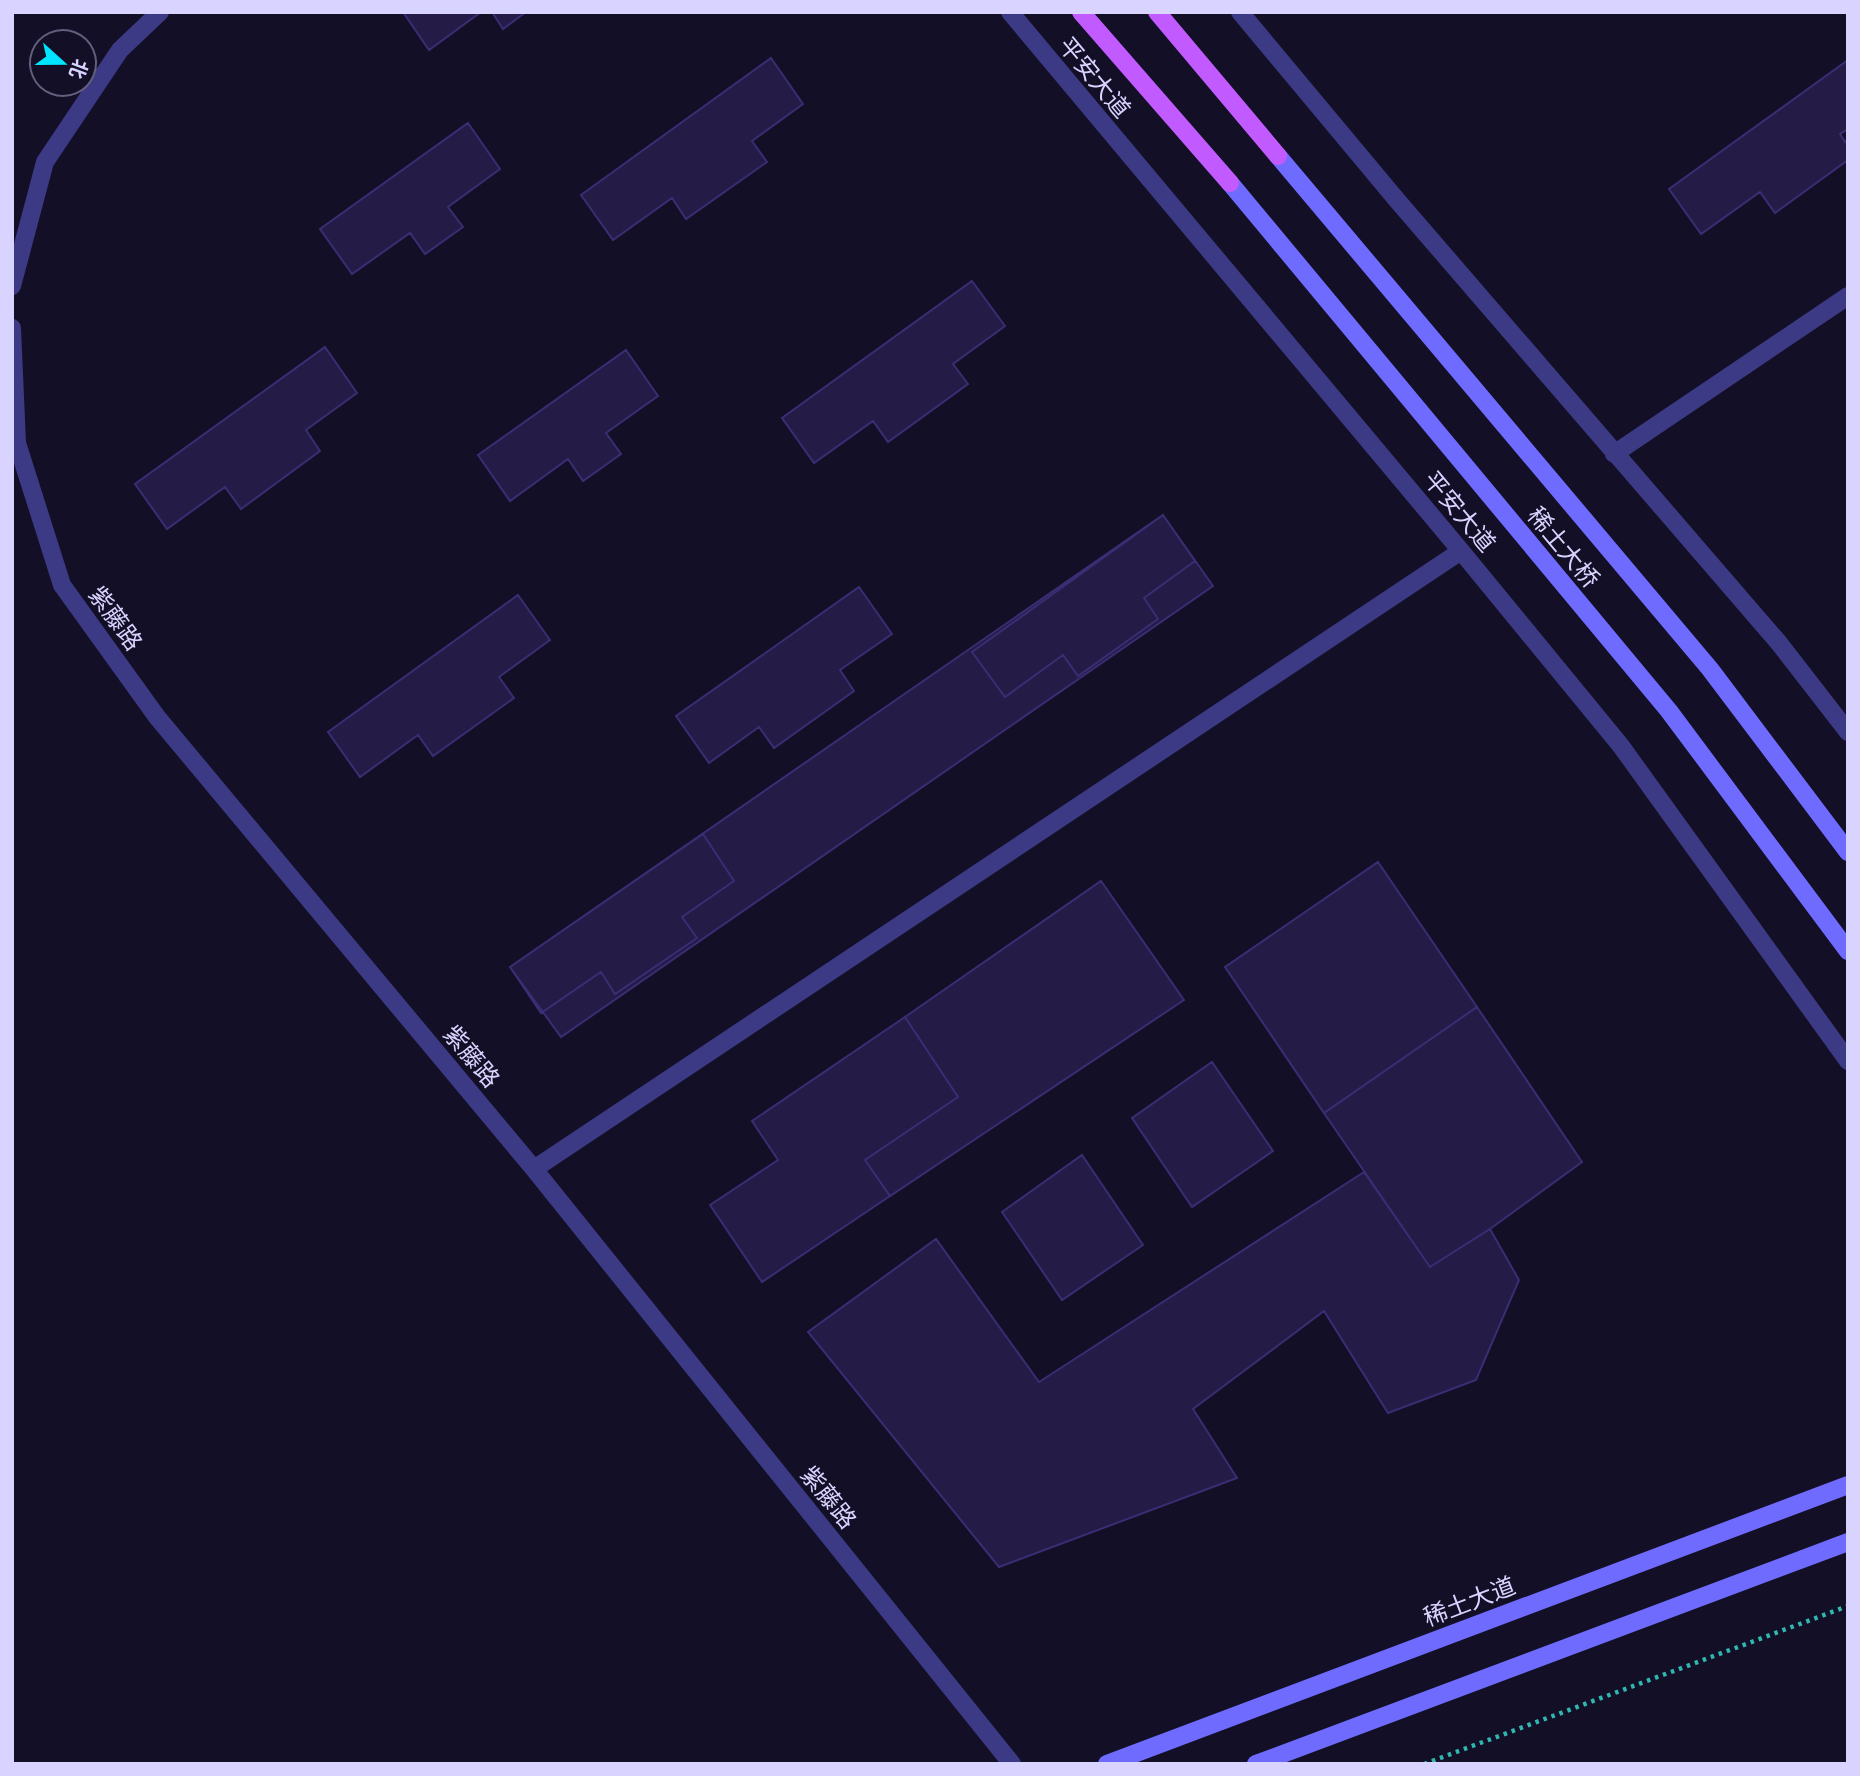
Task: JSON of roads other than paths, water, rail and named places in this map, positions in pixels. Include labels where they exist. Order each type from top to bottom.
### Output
[{"type":"main road","name":"平安大道","points":[[1081,12],[1230,184]]},
{"type":"main road","name":"稀土大桥","points":[[1157,12],[1710,668],[1848,852]]},
{"type":"main road","name":"稀土大桥","points":[[1230,184],[1669,711],[1848,951]]},
{"type":"main road","name":"稀土大道","points":[[1107,1764],[1848,1485]]},
{"type":"main road","points":[[1256,1764],[1848,1542]]},
{"type":"street","points":[[12,286],[45,162],[120,50],[160,12]]},
{"type":"street","name":"平安大道","points":[[1010,12],[1621,746],[1848,1060]]},
{"type":"street","points":[[1240,12],[1779,643],[1848,732]]},
{"type":"street","points":[[1615,454],[1848,296]]},
{"type":"street","name":"紫藤路","points":[[12,328],[17,443],[62,585],[157,718],[534,1169],[1012,1764]]},
{"type":"street","points":[[534,1169],[1461,551]]}]
